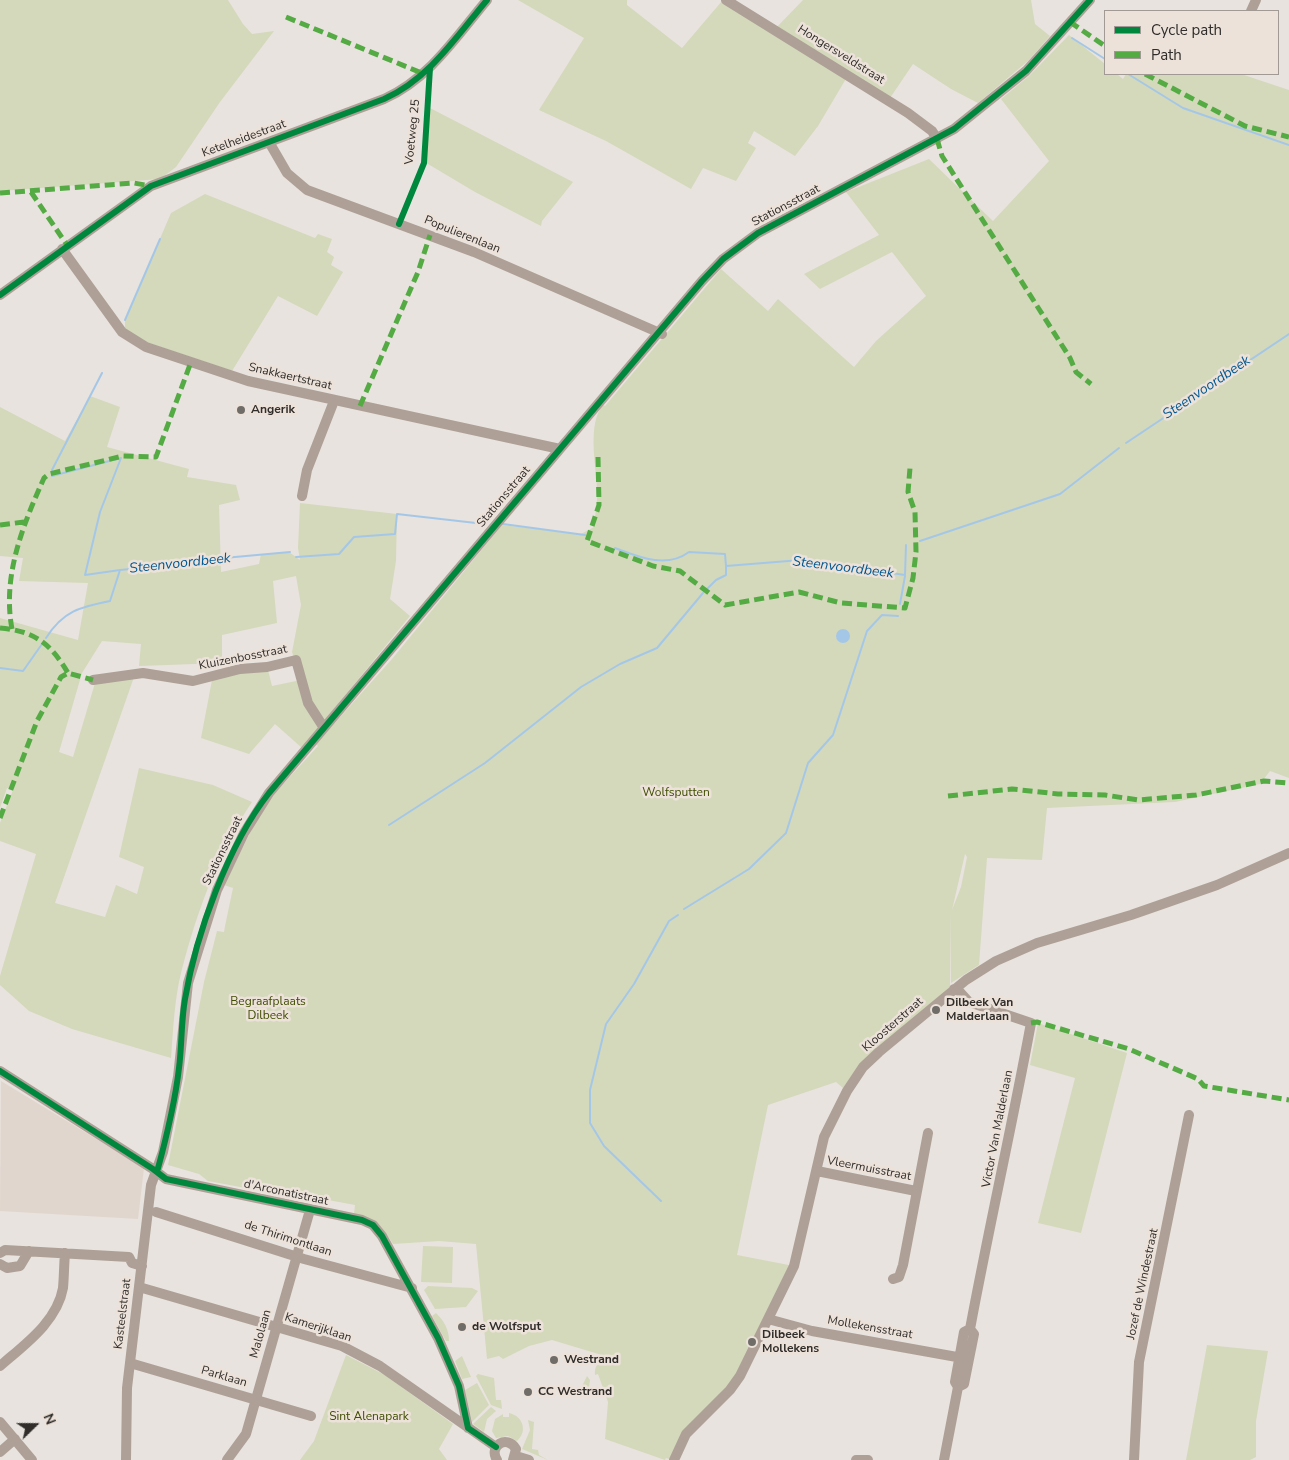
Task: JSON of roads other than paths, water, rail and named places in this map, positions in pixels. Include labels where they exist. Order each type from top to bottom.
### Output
[{"type":"street","name":"Ketelheidestraat","points":[[0,295],[151,186],[384,99],[412,84],[433,66],[487,0]]},
{"type":"street","name":"Hongersveldstraat","points":[[726,0],[908,113],[932,131],[937,140]]},
{"type":"street","name":"Stationsstraat","points":[[157,1172],[178,1077],[188,984],[217,890],[254,814],[324,728],[723,259],[758,233],[937,140],[954,129],[1026,71],[1090,0]]},
{"type":"street","name":"Populierenlaan","points":[[269,142],[287,173],[307,190],[474,252],[661,333]]},
{"type":"street","name":"Snakkaertstraat","points":[[62,249],[122,332],[146,347],[248,381],[560,449]]},
{"type":"street","points":[[302,496],[307,470],[334,401]]},
{"type":"street","name":"Kluizenbosstraat","points":[[93,680],[143,673],[193,681],[240,669],[267,667],[296,660],[308,703],[324,728]]},
{"type":"street","name":"Kloosterstraat","points":[[674,1460],[686,1434],[730,1390],[740,1376],[794,1266],[824,1137],[847,1091],[863,1067],[954,989],[996,961],[1037,943],[1131,915],[1217,885],[1289,854]]},
{"type":"street","name":"Victor Van Malderlaan","points":[[944,1460],[958,1387],[955,1382],[964,1358],[964,1332],[970,1329],[1031,1024],[969,1002],[959,991],[954,989]]},
{"type":"street","name":"d'Arconatistraat","points":[[0,1071],[166,1179],[362,1220],[373,1225],[386,1241],[412,1288],[453,1370],[468,1428]]},
{"type":"street","name":"Jozef de Windestraat","points":[[1134,1460],[1139,1362],[1189,1115]]},
{"type":"street","name":"Vleermuisstraat","points":[[893,1279],[899,1277],[903,1265],[928,1133]]},
{"type":"street","name":"Kasteelstraat","points":[[126,1460],[125,1412],[130,1363],[151,1185],[157,1172]]},
{"type":"street","name":"Vleermuisstraat","points":[[817,1172],[916,1191]]},
{"type":"street","name":"Malolaan","points":[[227,1460],[246,1434],[310,1210]]},
{"type":"street","name":"de Thirimontlaan","points":[[156,1212],[412,1288]]},
{"type":"street","points":[[0,1252],[5,1250],[129,1256],[136,1249],[144,1250]]},
{"type":"street","points":[[0,1264],[7,1268],[16,1268],[23,1262],[29,1252]]},
{"type":"street","points":[[0,1366],[30,1340],[55,1309],[62,1290],[65,1253]]},
{"type":"street","points":[[129,1256],[132,1263],[142,1266]]},
{"type":"street","name":"Kamerijklaan","points":[[139,1287],[342,1346],[380,1366],[496,1447],[503,1442],[511,1442],[516,1449],[515,1458],[529,1460]]},
{"type":"street","name":"Mollekensstraat","points":[[768,1319],[812,1331],[964,1358]]},
{"type":"street","name":"Parklaan","points":[[130,1363],[311,1416]]},
{"type":"street","points":[[0,1422],[32,1460]]},
{"type":"street","points":[[0,1452],[15,1440]]},
{"type":"street","points":[[496,1447],[494,1452],[497,1460]]},
{"type":"street","points":[[856,1460],[868,1460]]},
{"type":"water","points":[[840,629],[846,629],[850,636],[846,643],[840,643],[836,639],[836,633]]},
{"type":"waterway","points":[[1072,38],[1104,58]]},
{"type":"waterway","points":[[1130,75],[1183,108],[1289,145]]},
{"type":"waterway","points":[[125,320],[160,239]]},
{"type":"waterway","name":"Steenvoordbeek","points":[[1126,443],[1289,334]]},
{"type":"waterway","points":[[102,373],[52,470],[52,476],[121,458],[100,512],[85,575],[120,570]]},
{"type":"waterway","name":"Steenvoordbeek","points":[[920,541],[1060,494],[1119,448]]},
{"type":"waterway","name":"Steenvoordbeek","points":[[296,557],[339,554],[354,537],[395,534],[397,514],[476,523]]},
{"type":"waterway","name":"Steenvoordbeek","points":[[503,524],[585,535]]},
{"type":"waterway","name":"Steenvoordbeek","points":[[615,548],[643,558],[662,561],[671,560],[689,552],[725,554],[726,566],[801,560],[905,575],[906,545]]},
{"type":"waterway","name":"Steenvoordbeek","points":[[46,638],[52,629],[66,616],[81,608],[110,601],[120,570],[290,552]]},
{"type":"waterway","points":[[707,589],[716,580],[726,575],[726,566]]},
{"type":"waterway","points":[[900,604],[905,576]]},
{"type":"waterway","points":[[389,825],[485,763],[581,687],[620,664],[657,648],[703,593]]},
{"type":"waterway","points":[[684,909],[749,869],[786,833],[808,763],[833,735],[867,631],[882,615],[898,616]]},
{"type":"waterway","name":"Steenvoordbeek","points":[[0,668],[23,671],[42,644]]},
{"type":"waterway","points":[[661,1201],[604,1146],[590,1123],[590,1090],[606,1024],[634,984],[669,921],[678,915]]},
{"type":"place","name":"Angerik","points":[[241,410]]},
{"type":"place","name":"Dilbeek Van Malderlaan","points":[[936,1010]]},
{"type":"place","name":"de Wolfsput","points":[[462,1327]]},
{"type":"place","name":"Dilbeek Mollekens","points":[[752,1342]]},
{"type":"place","name":"Westrand","points":[[554,1360]]},
{"type":"place","name":"CC Westrand","points":[[528,1392]]},
{"type":"park label","name":"Wolfsputten","points":[[676,793]]},
{"type":"park label","name":"Begraafplaats Dilbeek","points":[[268,1009]]},
{"type":"park label","name":"Sint Alenapark","points":[[369,1417]]}]
